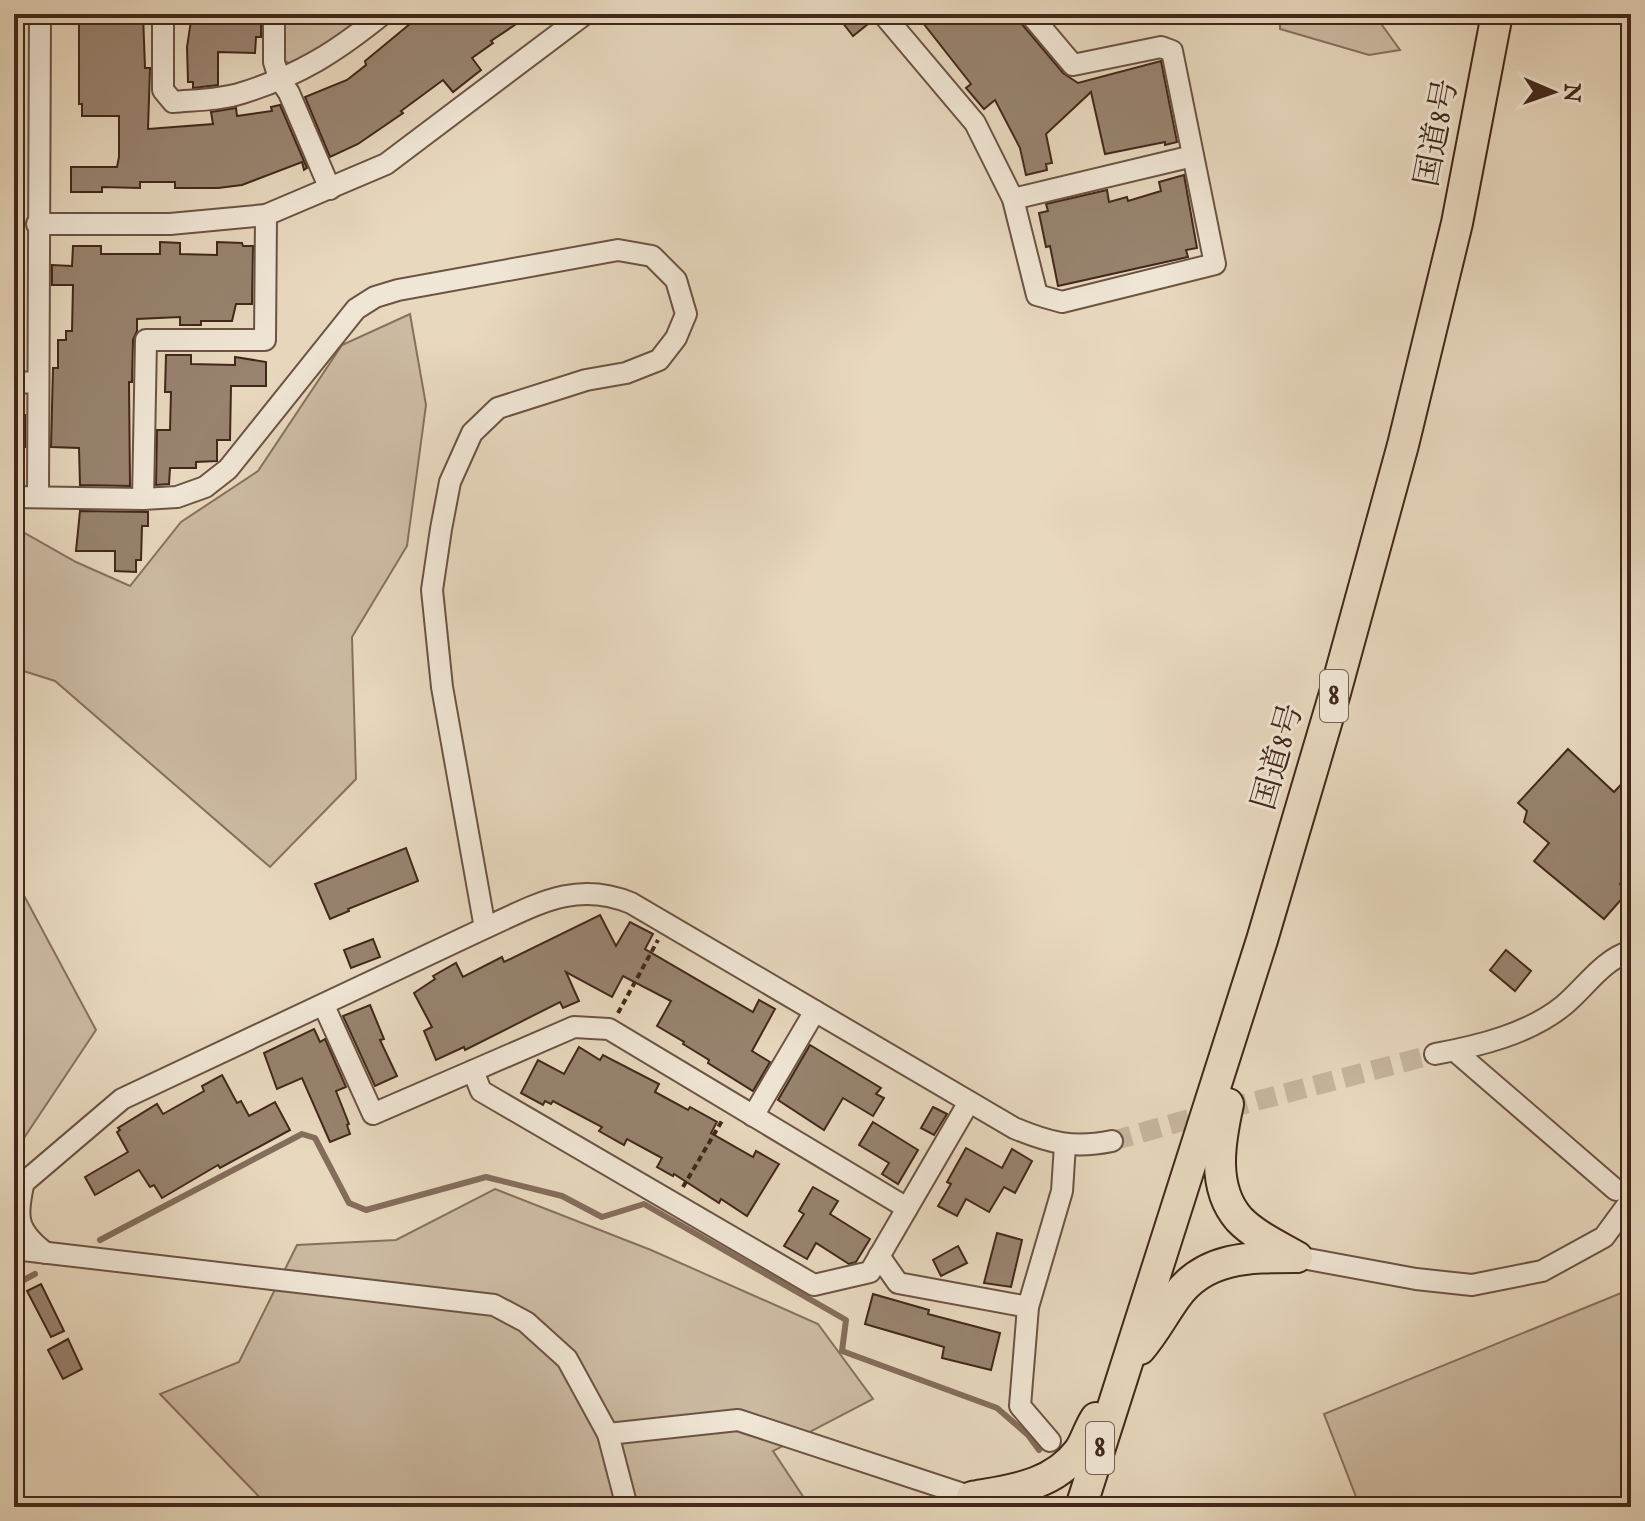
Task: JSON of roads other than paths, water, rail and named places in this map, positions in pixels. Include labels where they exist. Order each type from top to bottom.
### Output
[{"type":"highway","name":"国道8号","points":[[1081,1507],[1262,940],[1335,693],[1403,445],[1457,223],[1497,14]]},
{"type":"highway","points":[[1262,940],[1220,1140],[1219,1168],[1225,1193],[1238,1218],[1297,1257]]},
{"type":"highway","points":[[976,1502],[1030,1486],[1058,1472],[1079,1451],[1092,1423],[1188,1282],[1209,1267],[1257,1257],[1297,1257]]},
{"type":"street","points":[[38,497],[40,14]]},
{"type":"street","points":[[163,14],[163,90],[173,102],[239,94],[297,74],[347,43],[383,14]]},
{"type":"street","points":[[274,14],[274,62],[279,78],[289,93],[330,189]]},
{"type":"street","points":[[37,224],[170,224],[266,215],[386,164],[585,14]]},
{"type":"street","points":[[883,14],[975,123],[1013,199],[1037,295],[1062,302],[1215,264],[1172,51],[1161,47],[1073,65],[1030,14]]},
{"type":"street","points":[[1013,199],[1193,156]]},
{"type":"street","points":[[143,499],[146,340],[265,340],[266,215]]},
{"type":"street","points":[[14,497],[143,499],[177,497],[205,487],[228,469],[356,309],[375,297],[398,290],[618,250],[652,256],[676,280],[686,314],[676,338],[659,360],[626,373],[586,380],[498,408],[472,433],[450,482],[432,590],[442,687],[485,928]]},
{"type":"street","points":[[14,383],[38,382]]},
{"type":"street","points":[[46,1253],[31,1242],[22,1230],[19,1186],[122,1099],[485,928],[539,904],[574,894],[596,892],[631,903],[1014,1128],[1065,1145],[1089,1146],[1112,1141]]},
{"type":"street","points":[[1297,1257],[1416,1279],[1472,1285],[1542,1271],[1604,1237],[1624,1195],[1445,1052],[1532,1028],[1564,1005],[1602,967],[1631,951]]},
{"type":"street","points":[[324,1006],[373,1114],[574,1027],[609,1029],[907,1208]]},
{"type":"street","points":[[753,1116],[815,1011]]},
{"type":"street","points":[[473,1071],[481,1091],[814,1285],[870,1272],[969,1102]]},
{"type":"street","points":[[1050,1441],[1020,1406],[1028,1307],[1062,1191],[1065,1145]]},
{"type":"street","points":[[14,1249],[494,1305],[526,1322],[567,1359],[608,1434],[627,1507]]},
{"type":"street","points":[[879,1256],[898,1283],[1028,1307]]},
{"type":"street","points":[[608,1434],[738,1420],[976,1502]]},
{"type":"waterway","points":[[100,1240],[302,1134],[315,1138],[349,1203],[366,1210],[486,1177],[562,1196],[602,1217],[644,1204],[846,1320],[842,1351],[997,1408],[1028,1435],[1039,1450]]},
{"type":"waterway","points":[[14,1285],[35,1274]]},
{"type":"tunnel","points":[[1112,1141],[1435,1054]]}]
